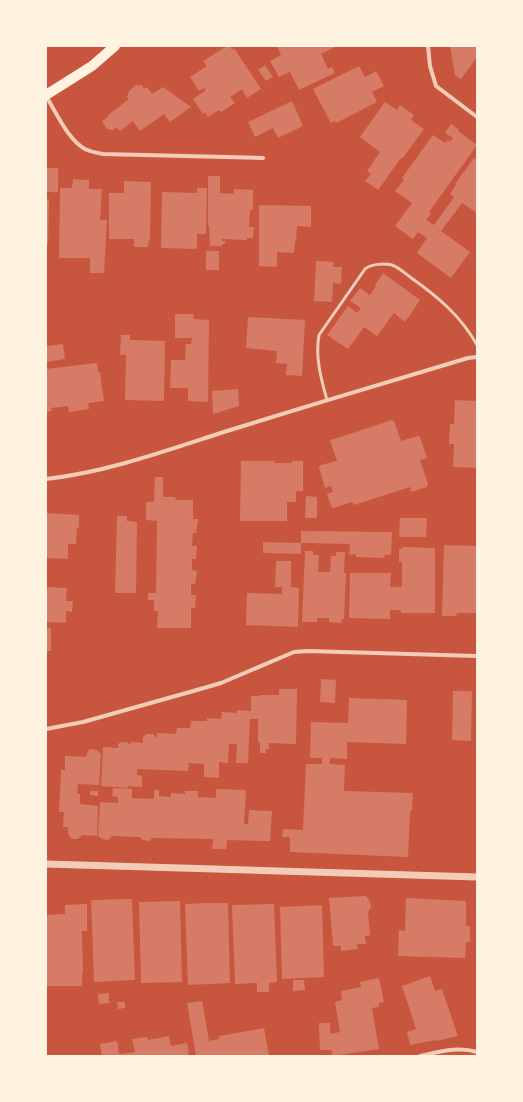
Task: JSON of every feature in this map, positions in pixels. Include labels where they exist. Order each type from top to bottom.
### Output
[{"type":"main road","points":[[46,96],[92,66],[115,46]]},
{"type":"street","points":[[428,46],[430,66],[436,86],[477,117]]},
{"type":"street","points":[[46,96],[70,135],[84,148],[93,152],[103,154],[263,158]]},
{"type":"street","points":[[46,479],[91,472],[130,462],[327,400],[462,360],[477,357]]},
{"type":"street","points":[[46,730],[83,722],[221,683],[294,652],[307,651],[477,656]]},
{"type":"street","points":[[46,864],[477,877]]},
{"type":"street","points":[[420,1056],[462,1049],[477,1052]]},
{"type":"lane","points":[[327,400],[319,366],[319,335],[365,269],[369,266],[392,266],[430,291],[458,318],[469,331],[477,345]]},
{"type":"building","points":[[227,46],[230,46],[232,50],[234,48],[261,89],[247,98],[242,89],[230,97],[235,103],[221,112],[219,110],[208,117],[205,112],[203,114],[193,99],[206,90],[204,88],[199,91],[190,77],[207,66],[203,61]]},
{"type":"building","points":[[277,46],[337,46],[321,54],[328,69],[332,67],[335,73],[299,90],[290,72],[279,77],[270,61],[281,55]]},
{"type":"building","points":[[450,46],[477,47],[477,57],[461,79],[455,75]]},
{"type":"building","points":[[265,65],[273,77],[266,81],[258,70]]},
{"type":"building","points":[[359,66],[365,77],[376,71],[384,86],[372,92],[377,102],[336,123],[335,121],[331,123],[313,89]]},
{"type":"building","points":[[136,85],[142,85],[144,89],[147,87],[152,94],[163,87],[191,107],[170,122],[164,114],[140,131],[133,121],[120,131],[117,127],[113,130],[107,129],[102,121],[129,99],[127,97],[129,91]]},
{"type":"building","points":[[292,101],[303,126],[278,138],[273,128],[255,137],[248,122]]},
{"type":"building","points":[[385,102],[397,110],[400,105],[414,115],[411,120],[424,129],[378,190],[365,181],[371,174],[367,171],[380,152],[360,137]]},
{"type":"building","points":[[451,124],[477,145],[429,212],[431,214],[426,220],[434,225],[454,197],[450,194],[456,185],[455,184],[474,158],[477,160],[477,213],[462,203],[441,231],[470,252],[451,278],[417,253],[427,238],[418,232],[413,239],[395,226],[412,203],[395,191],[404,180],[402,178],[433,135],[445,143],[448,140],[450,142],[453,138],[445,133]]},
{"type":"building","points":[[46,168],[58,168],[58,192],[47,192]]},
{"type":"building","points":[[208,176],[220,176],[220,193],[234,194],[234,189],[253,190],[253,210],[250,210],[249,227],[254,227],[253,238],[247,238],[247,240],[222,239],[222,241],[225,241],[225,244],[222,244],[222,246],[210,246],[208,226]]},
{"type":"building","points":[[73,179],[89,180],[89,189],[102,189],[100,220],[107,220],[104,273],[90,273],[90,258],[59,258],[60,188],[72,188]]},
{"type":"building","points":[[124,181],[151,182],[150,239],[148,247],[134,247],[134,239],[109,239],[109,193],[124,193]]},
{"type":"building","points":[[197,188],[207,188],[206,234],[197,234],[197,249],[161,248],[162,192],[197,193]]},
{"type":"building","points":[[46,199],[49,199],[48,245],[46,245]]},
{"type":"building","points":[[259,205],[311,206],[311,227],[297,226],[294,253],[277,252],[277,267],[259,266]]},
{"type":"building","points":[[206,251],[219,251],[219,270],[206,270]]},
{"type":"building","points":[[316,261],[334,262],[333,267],[342,267],[341,284],[333,283],[332,302],[314,301]]},
{"type":"building","points":[[383,273],[420,300],[405,322],[394,313],[377,336],[364,327],[348,349],[327,335],[348,306],[357,313],[361,308],[350,301],[360,288],[370,295]]},
{"type":"building","points":[[175,314],[194,314],[193,319],[209,320],[208,402],[188,401],[188,388],[170,388],[171,360],[185,360],[186,344],[191,344],[192,338],[175,338]]},
{"type":"building","points":[[248,317],[305,320],[302,376],[286,375],[287,364],[276,363],[277,351],[246,348]]},
{"type":"building","points":[[121,335],[130,335],[130,340],[165,341],[164,401],[125,400],[126,355],[120,355]]},
{"type":"building","points":[[63,344],[65,359],[46,362],[46,346]]},
{"type":"building","points":[[97,363],[98,372],[100,372],[104,401],[88,403],[89,409],[69,412],[68,406],[51,408],[52,411],[46,412],[46,369]]},
{"type":"building","points":[[238,389],[239,406],[213,414],[212,391]]},
{"type":"building","points":[[455,400],[477,401],[477,468],[453,467],[454,444],[449,444],[450,424],[454,424]]},
{"type":"building","points":[[392,420],[394,421],[401,441],[418,436],[420,437],[427,458],[420,460],[428,484],[427,487],[411,492],[410,487],[354,505],[352,502],[333,508],[327,494],[333,492],[331,486],[325,488],[319,467],[321,465],[337,461],[330,441]]},
{"type":"building","points":[[241,461],[274,461],[274,463],[292,463],[292,461],[303,461],[303,491],[296,491],[296,502],[287,502],[287,521],[240,521]]},
{"type":"building","points":[[155,477],[163,477],[163,497],[175,497],[176,500],[193,500],[193,519],[198,519],[196,533],[193,533],[192,546],[197,546],[196,559],[192,559],[192,570],[197,571],[195,584],[191,584],[191,595],[196,595],[195,608],[191,608],[191,628],[157,628],[158,611],[154,611],[154,600],[148,600],[148,593],[156,593],[157,521],[146,520],[146,502],[154,502]]},
{"type":"building","points":[[306,496],[317,497],[317,518],[305,518]]},
{"type":"building","points":[[46,513],[79,515],[79,528],[77,527],[76,544],[68,544],[68,559],[46,558]]},
{"type":"building","points":[[117,516],[127,516],[127,521],[137,522],[136,593],[115,593]]},
{"type":"building","points":[[400,518],[427,518],[426,537],[399,537]]},
{"type":"building","points":[[301,531],[392,532],[391,555],[384,555],[385,558],[356,557],[356,554],[349,555],[350,544],[301,543]]},
{"type":"building","points":[[263,542],[301,543],[301,554],[263,553]]},
{"type":"building","points":[[444,545],[477,546],[477,613],[457,613],[456,616],[442,616]]},
{"type":"building","points":[[402,547],[435,548],[435,613],[401,613],[401,610],[390,610],[390,619],[349,618],[350,573],[391,573],[390,587],[402,587],[402,562],[399,562],[399,549],[402,549]]},
{"type":"building","points":[[305,551],[313,551],[313,555],[319,555],[318,572],[330,572],[331,556],[336,556],[336,552],[345,552],[344,573],[346,573],[344,619],[342,619],[341,623],[329,622],[329,618],[317,618],[317,622],[302,622]]},
{"type":"building","points":[[276,561],[291,561],[291,587],[299,588],[298,627],[246,625],[247,593],[282,594],[282,587],[275,587]]},
{"type":"building","points":[[46,587],[67,588],[66,601],[73,601],[72,612],[66,611],[66,623],[46,622]]},
{"type":"building","points":[[46,627],[51,628],[51,651],[46,651]]},
{"type":"building","points":[[321,679],[336,680],[335,703],[320,702]]},
{"type":"building","points":[[279,689],[297,689],[296,744],[269,743],[269,749],[266,749],[266,753],[260,753],[260,743],[258,742],[258,719],[250,719],[248,763],[236,763],[237,744],[229,744],[228,763],[219,762],[219,778],[204,777],[204,764],[189,763],[188,771],[137,769],[137,775],[142,776],[142,787],[128,786],[128,788],[101,786],[103,747],[118,748],[118,744],[121,742],[127,742],[130,745],[131,742],[143,743],[143,737],[147,734],[153,734],[157,738],[157,733],[176,734],[177,728],[190,728],[191,721],[207,721],[207,718],[221,719],[222,712],[237,713],[237,710],[251,711],[251,696],[279,695]]},
{"type":"building","points":[[453,691],[472,691],[471,741],[452,740]]},
{"type":"building","points":[[349,698],[407,700],[406,744],[347,742],[347,759],[330,758],[330,764],[345,765],[344,791],[413,793],[412,810],[410,811],[408,857],[290,852],[290,837],[282,837],[283,829],[303,830],[306,764],[322,764],[322,758],[310,758],[311,722],[348,723]]},
{"type":"building","points":[[90,749],[97,750],[101,754],[99,785],[78,784],[77,794],[80,794],[80,804],[98,806],[97,836],[82,835],[78,839],[72,839],[68,834],[68,827],[63,827],[64,812],[59,812],[61,770],[65,770],[65,756],[86,757]]},
{"type":"building","points":[[113,788],[132,789],[132,798],[154,799],[154,790],[159,790],[159,796],[171,797],[171,793],[185,794],[185,791],[198,791],[198,797],[216,798],[216,789],[246,790],[244,824],[248,824],[249,810],[272,811],[270,841],[227,840],[226,849],[212,849],[213,839],[152,838],[150,841],[142,840],[140,837],[112,836],[109,840],[102,839],[98,836],[100,802],[118,803],[118,797],[112,796]]},
{"type":"building","points":[[90,791],[98,791],[98,796],[90,795]]},
{"type":"building","points":[[366,896],[371,907],[368,912],[370,935],[365,936],[366,944],[357,944],[358,949],[341,951],[341,946],[333,946],[329,898]]},
{"type":"building","points":[[406,898],[466,901],[466,926],[470,926],[470,942],[466,942],[465,958],[398,956],[399,930],[405,931]]},
{"type":"building","points":[[132,899],[135,980],[94,982],[91,900]]},
{"type":"building","points":[[180,901],[182,982],[141,983],[139,902]]},
{"type":"building","points":[[228,903],[230,983],[188,985],[185,904]]},
{"type":"building","points":[[87,904],[87,931],[82,931],[82,986],[46,986],[46,915],[65,914],[65,905]]},
{"type":"building","points":[[274,904],[277,982],[269,983],[269,992],[257,992],[257,983],[235,984],[232,905]]},
{"type":"building","points":[[322,905],[324,977],[282,979],[280,907]]},
{"type":"building","points":[[430,976],[435,991],[442,989],[458,1036],[410,1045],[407,1032],[416,1029],[402,986]]},
{"type":"building","points":[[379,978],[384,1002],[379,1003],[379,1007],[372,1008],[379,1049],[333,1056],[331,1050],[320,1050],[319,1023],[330,1023],[330,1034],[340,1032],[335,1002],[342,1000],[341,991],[361,987],[360,982]]},
{"type":"building","points":[[293,980],[304,980],[305,990],[293,991]]},
{"type":"building","points":[[109,993],[109,1003],[99,1004],[98,994]]},
{"type":"building","points":[[202,1001],[209,1041],[219,1039],[219,1036],[264,1028],[269,1056],[196,1056],[187,1003]]},
{"type":"building","points":[[117,1002],[125,1002],[125,1008],[118,1009]]},
{"type":"building","points":[[169,1036],[171,1046],[187,1043],[189,1056],[102,1056],[100,1044],[117,1041],[119,1054],[129,1053],[135,1052],[132,1039],[147,1037],[148,1040]]}]
